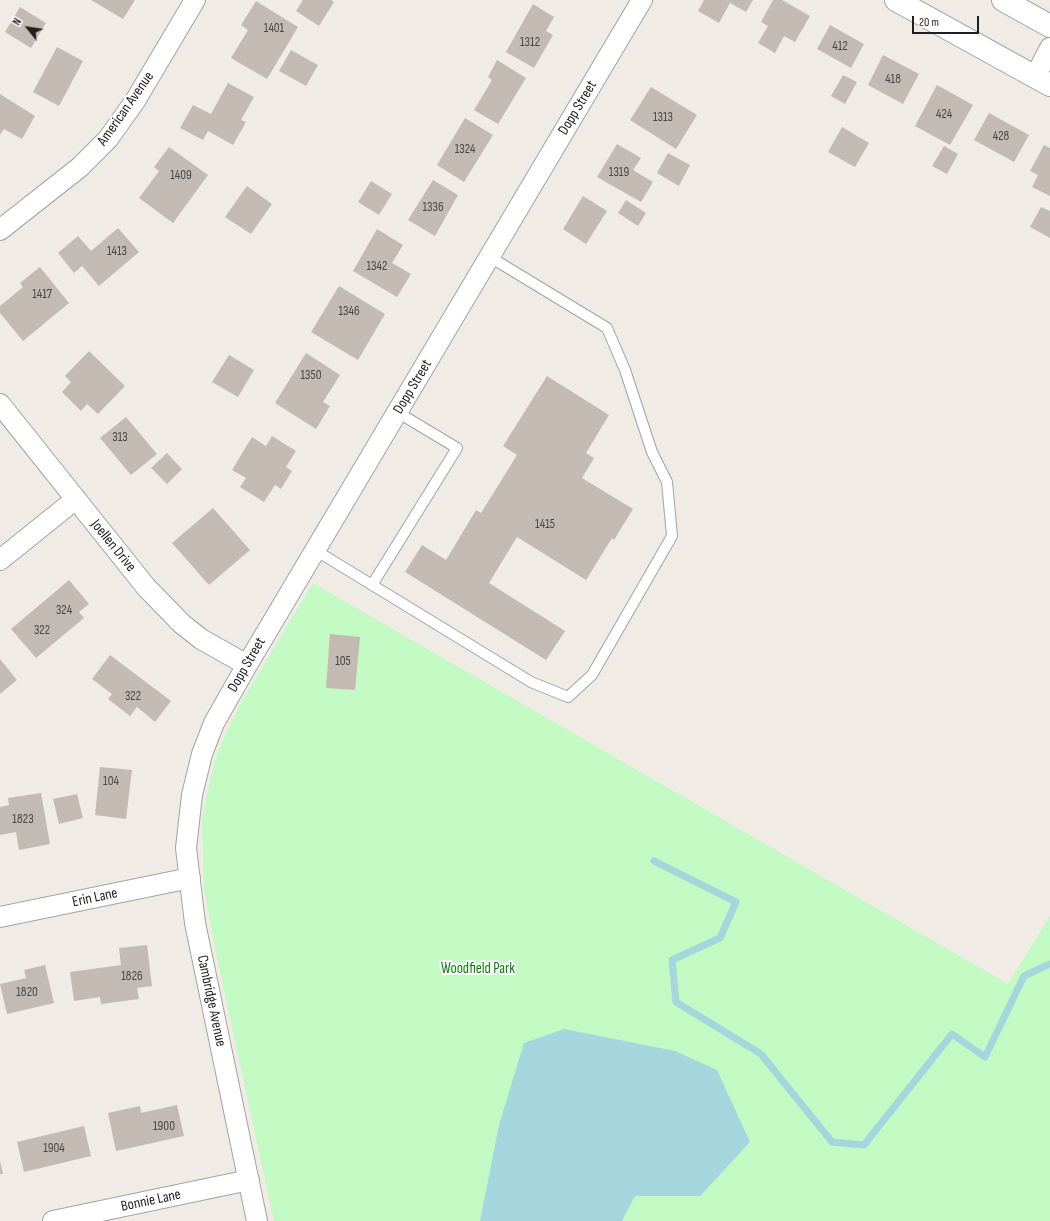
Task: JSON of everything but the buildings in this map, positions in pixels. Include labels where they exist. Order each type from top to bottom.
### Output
[{"type":"street","name":"American Avenue","points":[[0,230],[80,167],[108,139],[135,101],[195,0]]},
{"type":"street","name":"Dopp Street","points":[[196,779],[202,754],[214,723],[247,665],[642,0]]},
{"type":"street","points":[[896,0],[1043,81],[1050,48]]},
{"type":"street","points":[[1003,0],[1050,26]]},
{"type":"street","name":"Joellen Drive","points":[[0,404],[146,587],[182,624],[201,639],[247,665]]},
{"type":"street","points":[[0,560],[76,499]]},
{"type":"street","name":"Cambridge Avenue","points":[[196,779],[192,795],[186,848],[195,923],[257,1221]]},
{"type":"street","name":"Erin Lane","points":[[0,917],[190,878]]},
{"type":"street","name":"Bonnie Lane","points":[[53,1221],[249,1180]]},
{"type":"lane","points":[[315,550],[531,682],[568,697],[592,675],[672,536],[667,482],[652,452],[625,370],[608,328],[490,257]]},
{"type":"lane","points":[[372,585],[457,448],[397,412]]},
{"type":"green space","name":"Woodfield Park","points":[[313,583],[1008,984],[1050,916],[1050,1221],[274,1221],[215,949],[204,888],[202,819],[217,754],[228,729],[242,701]]},
{"type":"water","points":[[564,1029],[675,1051],[717,1070],[750,1142],[700,1196],[635,1196],[622,1221],[480,1221],[499,1125],[524,1043]]},
{"type":"waterway","points":[[654,861],[736,902],[720,938],[672,960],[676,1002],[761,1054],[832,1142],[864,1145],[952,1034],[985,1057],[1024,976],[1050,964]]}]
